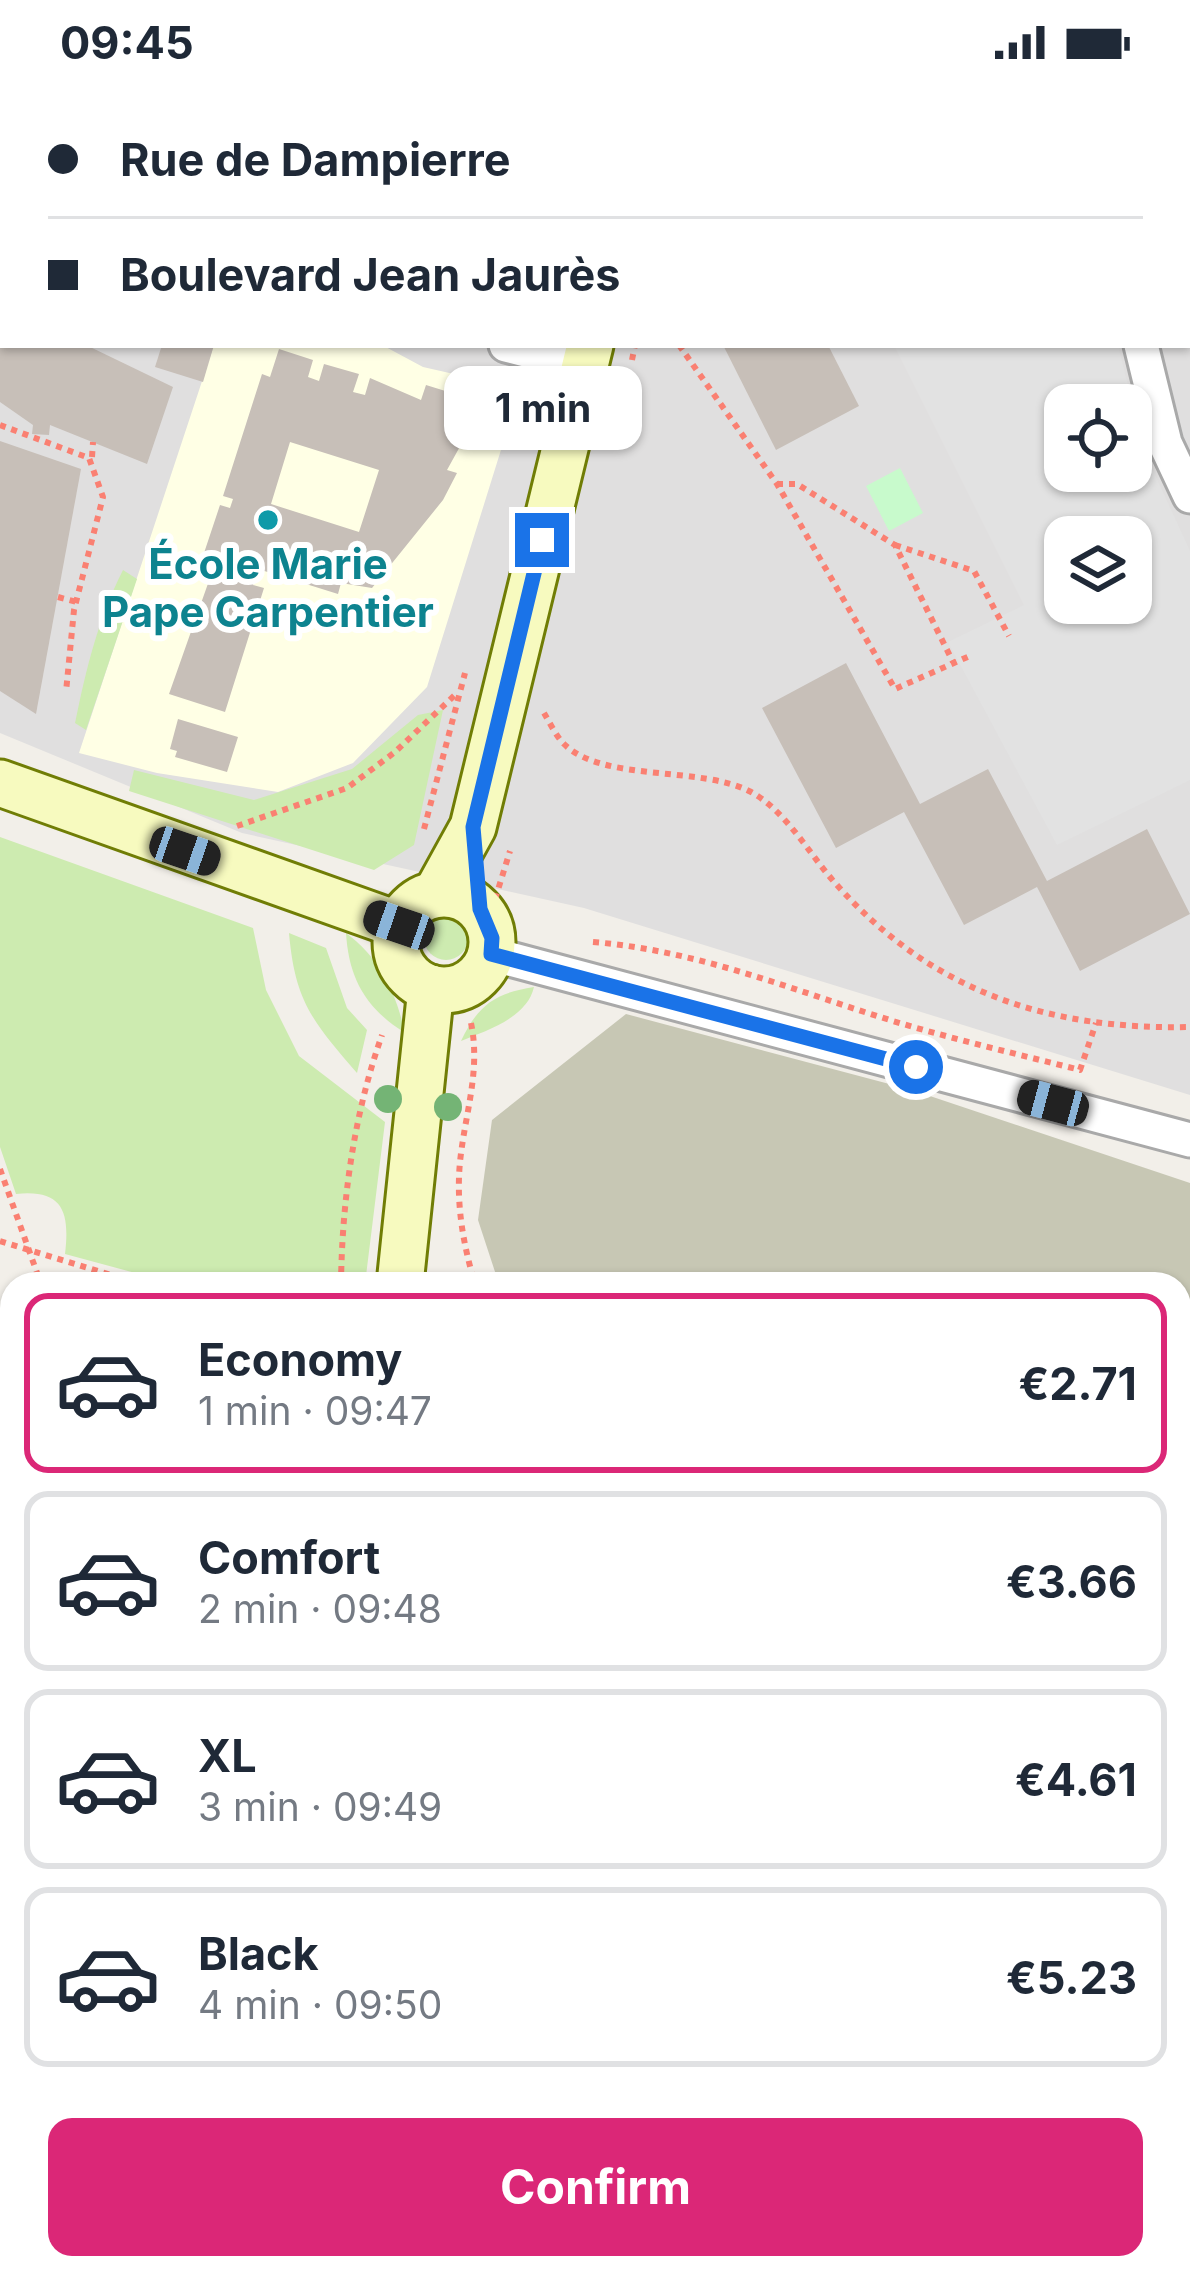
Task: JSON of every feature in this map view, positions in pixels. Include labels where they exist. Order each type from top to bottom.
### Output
[{"type":"street","points":[[530,348],[587,355],[473,827],[436,894],[408,910],[399,925],[398,955],[405,970],[463,976],[1190,1140]]},
{"type":"street","points":[[1142,348],[1165,443],[1190,496]]},
{"type":"street","points":[[0,783],[399,925]]},
{"type":"street","points":[[0,803],[107,824]]},
{"type":"street","points":[[401,1272],[404,1224],[463,976],[492,938],[480,909],[473,827]]},
{"type":"street","points":[[436,894],[467,899],[480,909]]},
{"type":"street","points":[[404,1224],[422,1272]]},
{"type":"path","points":[[681,348],[777,484],[895,689],[972,655]]},
{"type":"path","points":[[0,424],[89,458]]},
{"type":"path","points":[[66,692],[77,602],[103,497],[89,458],[93,442]]},
{"type":"path","points":[[777,484],[796,484],[896,545],[974,571],[1009,636]]},
{"type":"path","points":[[896,545],[953,664]]},
{"type":"path","points":[[58,597],[77,602]]},
{"type":"path","points":[[228,829],[347,788],[395,752],[478,673]]},
{"type":"path","points":[[544,713],[562,743],[586,760],[745,788],[772,805],[840,890],[935,969],[1014,1008],[1096,1023],[1190,1027]]},
{"type":"path","points":[[586,942],[651,947],[729,966],[902,1023],[1080,1070],[1096,1023]]},
{"type":"path","points":[[463,976],[479,1053],[460,1165],[461,1232],[473,1272]]},
{"type":"path","points":[[342,1272],[348,1181],[369,1072],[384,1030]]},
{"type":"path","points":[[0,1169],[37,1272]]},
{"type":"path","points":[[0,1241],[101,1272]]},
{"type":"shaded area","points":[[0,348],[1190,348],[1190,1095],[584,908],[242,833],[0,733]]},
{"type":"shaded area","points":[[213,348],[388,348],[423,367],[520,389],[427,687],[353,763],[278,792],[157,773],[79,753]]},
{"type":"shaded area","points":[[896,348],[1119,348],[1128,384],[1044,384],[1044,492],[1152,492],[1152,468],[1190,551],[1190,780],[1057,845],[948,642],[1024,605]]},
{"type":"shaded area","points":[[626,1014],[912,1090],[1190,1183],[1190,1272],[495,1272],[478,1220],[492,1120]]},
{"type":"green space","points":[[900,468],[923,513],[889,531],[866,486]]},
{"type":"green space","points":[[123,570],[137,579],[86,730],[75,723],[84,683]]},
{"type":"green space","points":[[443,710],[414,845],[374,870],[129,791],[134,770],[254,800],[352,769],[418,715]]},
{"type":"green space","points":[[0,837],[253,928],[266,990],[299,1056],[385,1122],[366,1272],[132,1272],[65,1254],[66,1226],[60,1206],[44,1195],[16,1194],[0,1147]]},
{"type":"green space","points":[[446,916],[462,922],[468,938],[462,954],[446,960],[430,954],[424,938],[430,922]]},
{"type":"green space","points":[[289,933],[326,948],[347,1008],[367,1030],[357,1073],[309,1010],[296,977]]},
{"type":"green space","points":[[346,933],[385,977],[405,1033],[362,991],[351,965]]},
{"type":"green space","points":[[534,987],[515,1015],[461,1041],[489,1003]]},
{"type":"building","points":[[0,348],[92,348],[173,387],[147,464],[50,425],[49,435],[32,434],[33,425],[0,402]]},
{"type":"building","points":[[161,348],[213,348],[203,382],[155,367]]},
{"type":"building","points":[[725,348],[830,348],[859,406],[776,450]]},
{"type":"building","name":"École Marie Pape Carpentier","points":[[279,349],[313,360],[308,377],[319,381],[324,364],[359,374],[353,392],[365,395],[370,378],[421,400],[426,385],[484,403],[447,470],[457,473],[443,500],[372,588],[341,583],[338,594],[258,569],[253,585],[264,588],[225,712],[169,694],[217,558],[204,553],[220,505],[230,508],[233,499],[223,496],[262,374],[270,377]],"holes":[[[290,442],[379,470],[359,532],[271,504]]]},
{"type":"building","points":[[0,441],[81,469],[36,714],[0,691]]},
{"type":"building","points":[[846,663],[920,804],[988,769],[1047,881],[1147,829],[1190,914],[1080,971],[1037,887],[964,925],[904,812],[836,848],[762,708]]},
{"type":"building","points":[[178,719],[238,737],[227,772],[175,757],[177,751],[170,749]]},
{"type":"place","name":"École Marie Pape Carpentier","points":[[268,520]]},
{"type":"route","points":[[542,540],[473,827],[480,909],[492,938],[491,954],[916,1067]]}]
